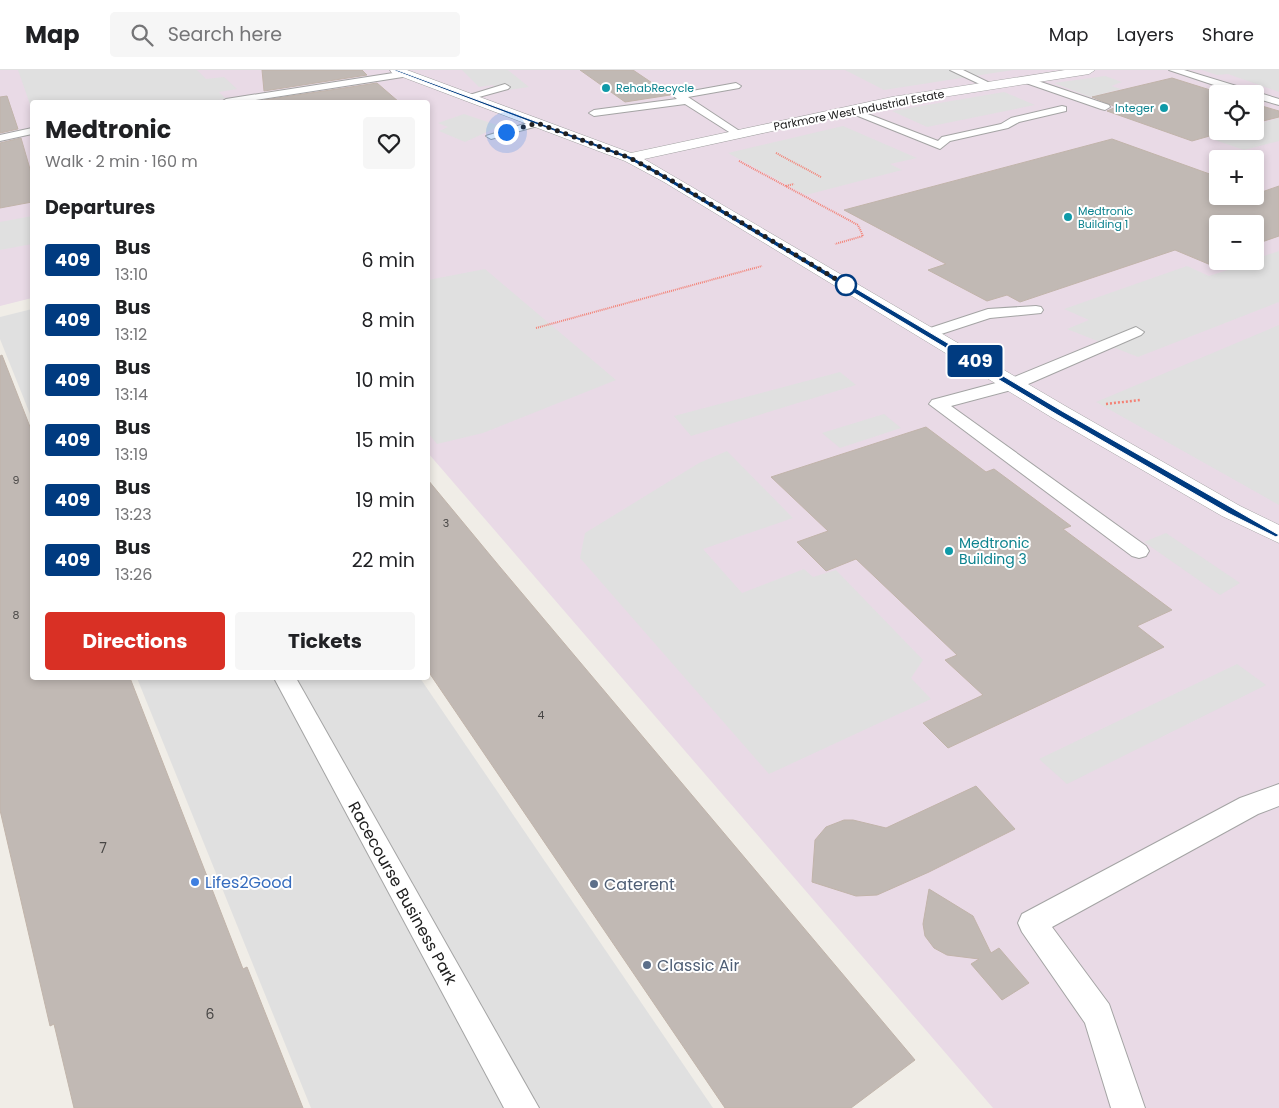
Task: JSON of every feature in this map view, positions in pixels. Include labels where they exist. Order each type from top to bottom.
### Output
[{"type":"street","name":"Parkmore West Industrial Estate","points":[[630,158],[848,110],[1089,70]]},
{"type":"street","points":[[401,72],[630,158],[669,179],[1222,506],[1279,535]]},
{"type":"lane","points":[[955,70],[991,86]]},
{"type":"lane","points":[[1174,70],[1223,85]]},
{"type":"lane","points":[[240,100],[401,72]]},
{"type":"lane","points":[[1026,80],[1105,107]]},
{"type":"lane","points":[[240,86],[254,98]]},
{"type":"lane","points":[[594,113],[683,98],[736,86]]},
{"type":"lane","points":[[468,97],[505,87]]},
{"type":"lane","points":[[670,90],[737,134]]},
{"type":"lane","points":[[1264,97],[1279,102]]},
{"type":"lane","points":[[848,110],[940,146],[946,139],[1004,126],[1015,120],[1062,109]]},
{"type":"lane","points":[[490,136],[537,123]]},
{"type":"lane","points":[[0,138],[29,133]]},
{"type":"lane","points":[[929,333],[988,314],[1036,310]]},
{"type":"lane","points":[[1136,332],[1013,384],[938,404],[1139,550]]},
{"type":"lane","name":"Racecourse Business Park","points":[[286,680],[522,1108]]},
{"type":"lane","points":[[1128,1108],[1098,1015],[1032,923],[1248,806],[1279,795]]},
{"type":"path","points":[[775,153],[822,177]]},
{"type":"path","points":[[786,186],[794,184]]},
{"type":"shaded area","points":[[0,70],[1279,70],[1279,1108],[993,1108],[430,455],[430,100],[30,100],[30,298],[0,306]]},
{"type":"shaded area","points":[[18,70],[197,70],[206,79],[224,77],[237,89],[219,92],[226,99],[218,100],[30,100],[30,104]]},
{"type":"shaded area","points":[[462,70],[508,70],[529,87],[501,91],[493,85],[479,87]]},
{"type":"shaded area","points":[[845,70],[1013,70],[884,90]]},
{"type":"shaded area","points":[[1202,70],[1279,70],[1279,92],[1264,87],[1264,85],[1228,74],[1217,75]]},
{"type":"shaded area","points":[[1105,76],[1122,82],[1111,86],[1121,89],[1090,97],[1054,83]]},
{"type":"shaded area","points":[[1004,92],[1035,105],[927,127],[892,111]]},
{"type":"shaded area","points":[[464,114],[500,126],[465,142],[439,131],[448,127],[438,123]]},
{"type":"shaded area","points":[[1279,118],[1279,141],[1244,150],[1215,140],[1264,140],[1264,122]]},
{"type":"shaded area","points":[[843,126],[917,158],[890,164],[902,170],[806,195],[728,153]]},
{"type":"shaded area","points":[[30,216],[30,244],[0,250],[0,222]]},
{"type":"shaded area","points":[[1279,251],[1279,302],[1138,357],[1067,329],[1089,320],[1064,309],[1187,266],[1209,276],[1227,270],[1264,270],[1264,256]]},
{"type":"shaded area","points":[[485,269],[616,380],[483,433],[437,444],[430,435],[430,280]]},
{"type":"shaded area","points":[[30,310],[30,414],[0,339],[0,317]]},
{"type":"shaded area","points":[[1279,325],[1279,505],[1096,402]]},
{"type":"shaded area","points":[[840,372],[856,385],[691,436],[674,416]]},
{"type":"shaded area","points":[[884,414],[901,428],[840,448],[822,433]]},
{"type":"shaded area","points":[[727,451],[793,518],[703,549],[742,593],[804,569],[813,577],[836,570],[923,660],[911,678],[931,699],[769,774],[580,558],[585,533],[699,463]]},
{"type":"shaded area","points":[[1166,533],[1240,583],[1220,595],[1144,542]]},
{"type":"shaded area","points":[[1237,664],[1266,685],[1067,784],[1039,759]]},
{"type":"shaded area","points":[[138,680],[421,680],[713,1108],[311,1108]]},
{"type":"building","points":[[262,70],[362,70],[367,75],[264,91]]},
{"type":"building","points":[[580,70],[633,70],[670,95],[625,102]]},
{"type":"building","name":"Integer","points":[[1172,78],[1209,90],[1209,136],[1192,141],[1107,111],[1116,107],[1092,97]]},
{"type":"building","points":[[377,83],[397,100],[264,100]]},
{"type":"building","points":[[7,96],[18,129],[0,133],[0,97]]},
{"type":"building","points":[[1264,107],[1279,111],[1279,117],[1264,121]]},
{"type":"building","points":[[21,138],[30,169],[30,202],[0,208],[0,143]]},
{"type":"building","name":"Medtronic Building 1","points":[[1112,139],[1209,174],[1209,205],[1264,205],[1264,191],[1279,186],[1279,236],[1264,241],[1264,215],[1209,215],[1209,264],[1175,250],[1020,302],[1007,295],[987,301],[928,270],[946,264],[844,210]]},
{"type":"building","points":[[2,355],[30,427],[30,680],[131,680],[243,969],[247,967],[303,1108],[74,1108],[54,1024],[50,1026],[0,810],[0,356]]},
{"type":"building","name":"Medtronic Building 3","points":[[926,427],[986,472],[994,469],[1071,526],[1063,529],[1172,610],[1137,626],[1164,647],[948,748],[923,723],[983,695],[945,660],[957,655],[856,559],[826,571],[797,542],[828,531],[771,477]]},
{"type":"building","points":[[430,482],[915,1060],[851,1108],[725,1108],[430,674]]},
{"type":"building","points":[[976,786],[1015,829],[929,872],[877,895],[856,896],[812,882],[815,840],[826,827],[844,820],[853,820],[886,828]]},
{"type":"building","points":[[929,889],[973,916],[991,953],[999,948],[1029,983],[1002,1000],[971,964],[979,959],[947,955],[934,948],[925,936],[923,924]]},
{"type":"bus line","name":"409","points":[[396,70],[630,158],[669,179],[1059,412],[1231,511],[1279,535]]},
{"type":"place","name":"RehabRecycle","points":[[606,88]]},
{"type":"place","name":"Integer","points":[[1164,108]]},
{"type":"place","name":"Medtronic Building 1","points":[[1068,217]]},
{"type":"place","name":"Medtronic Building 3","points":[[949,551]]},
{"type":"place","name":"Lifes2Good","points":[[195,882]]},
{"type":"place","name":"Caterent","points":[[594,884]]},
{"type":"place","name":"Classic Air","points":[[647,965]]},
{"type":"route","points":[[506,132],[537,123],[630,158],[669,179],[846,285]]}]
